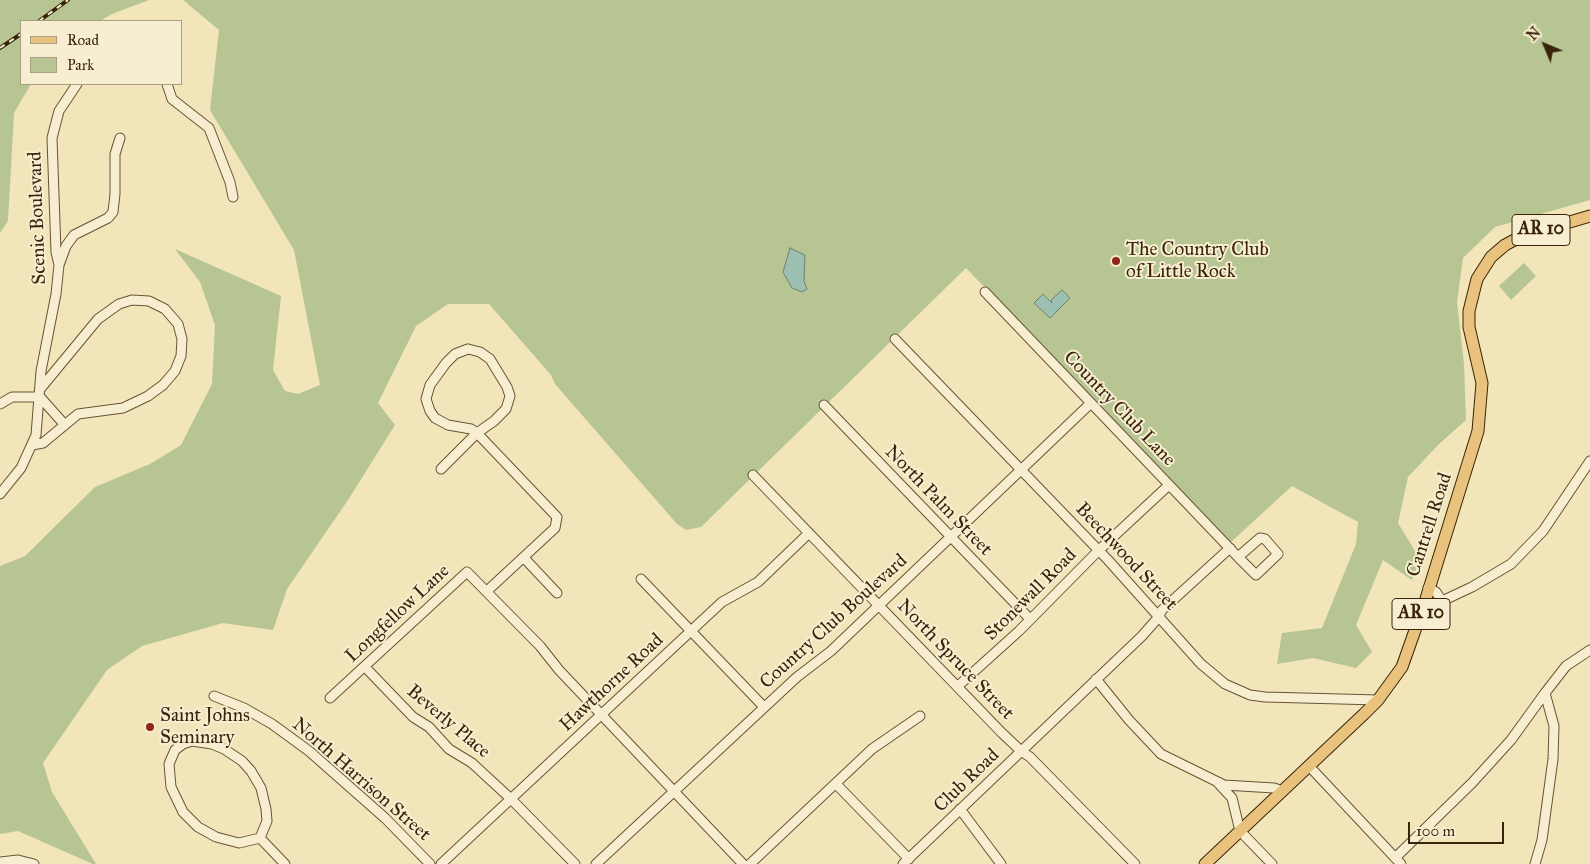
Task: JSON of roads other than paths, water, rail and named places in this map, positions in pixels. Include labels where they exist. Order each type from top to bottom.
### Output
[{"type":"main road","name":"Cantrell Road","points":[[1205,864],[1378,700],[1402,667],[1425,602],[1473,448],[1481,414],[1482,383],[1469,327],[1470,300],[1477,280],[1491,257],[1513,240],[1538,230],[1590,216]]},
{"type":"street","name":"Scenic Boulevard","points":[[0,494],[22,468],[38,426],[41,371],[56,294],[59,265],[56,252],[52,138],[59,111],[76,85]]},
{"type":"street","points":[[167,85],[172,99],[209,128],[230,182],[233,196]]},
{"type":"street","points":[[59,265],[66,246],[74,234],[108,218],[113,212],[115,154],[120,138]]},
{"type":"street","name":"Country Club Lane","points":[[985,292],[1169,485],[1238,557],[1256,575],[1278,554],[1265,539],[1260,538],[1238,557]]},
{"type":"street","points":[[0,404],[12,397],[41,393],[98,320],[118,304],[132,300],[149,301],[165,309],[176,322],[182,338],[181,356],[175,371],[163,385],[130,405],[118,409],[86,412],[74,416],[42,443],[32,445]]},
{"type":"street","name":"Beechwood Street","points":[[895,339],[1099,550],[1201,664],[1230,688],[1264,697],[1378,700]]},
{"type":"street","points":[[441,469],[477,433],[494,421],[506,409],[510,396],[507,387],[490,359],[480,352],[468,350],[455,354],[446,364],[430,385],[426,399],[430,411],[435,418],[448,424],[471,429],[477,433],[558,517],[554,528],[487,591],[601,715],[675,790],[743,864]]},
{"type":"street","points":[[41,393],[64,424]]},
{"type":"street","name":"Country Club Boulevard","points":[[596,864],[764,707],[797,677],[830,651],[1091,403]]},
{"type":"street","name":"North Palm Street","points":[[824,405],[1030,619]]},
{"type":"street","points":[[1425,602],[1434,603],[1442,600],[1500,571],[1520,555],[1558,512],[1590,461]]},
{"type":"street","name":"North Spruce Street","points":[[753,475],[1021,751],[1030,757],[1135,864]]},
{"type":"street","name":"Stonewall Road","points":[[958,686],[1169,485]]},
{"type":"street","name":"Hawthorne Road","points":[[441,864],[725,599],[758,582],[810,533]]},
{"type":"street","points":[[1159,615],[1230,548]]},
{"type":"street","points":[[522,559],[526,560],[557,593]]},
{"type":"street","name":"Longfellow Lane","points":[[330,698],[467,572],[487,591]]},
{"type":"street","points":[[641,579],[764,707]]},
{"type":"street","points":[[1428,588],[1436,592],[1442,600]]},
{"type":"street","name":"Club Road","points":[[906,861],[1142,636],[1159,615]]},
{"type":"street","points":[[1309,766],[1398,861],[1511,740],[1544,693],[1566,666],[1590,650]]},
{"type":"street","name":"Beverly Place","points":[[365,667],[413,717],[434,730],[449,749],[472,763],[511,799],[575,864]]},
{"type":"street","points":[[1096,679],[1153,747],[1179,764],[1224,785],[1274,788],[1282,791]]},
{"type":"street","points":[[1536,864],[1542,840],[1553,759],[1554,726],[1544,693]]},
{"type":"street","name":"North Harrison Street","points":[[214,696],[244,708],[272,724],[309,751],[385,818],[430,864]]},
{"type":"street","points":[[750,864],[872,749],[920,716]]},
{"type":"street","points":[[186,742],[203,742],[224,749],[245,764],[257,780],[265,802],[267,822],[260,838],[246,843],[226,841],[207,832],[190,820],[177,801],[171,787],[168,767],[174,750],[186,742]]},
{"type":"street","points":[[1215,781],[1232,798],[1240,831],[1272,864]]},
{"type":"street","points":[[836,784],[906,861]]},
{"type":"street","points":[[960,809],[1001,864]]},
{"type":"street","points":[[260,838],[285,864]]},
{"type":"street","points":[[0,862],[21,860],[34,864]]},
{"type":"railway","points":[[40,20],[68,0]]},
{"type":"railway","points":[[0,48],[20,35]]},
{"type":"place","name":"The Country Club of Little Rock","points":[[1116,261]]},
{"type":"place","name":"Saint Johns Seminary","points":[[150,727]]}]
